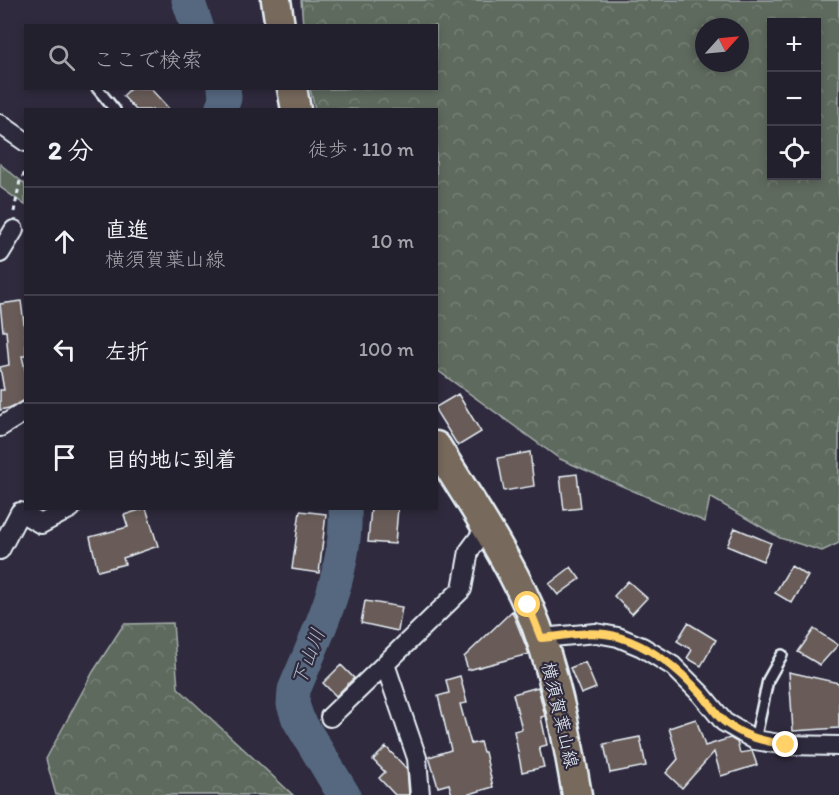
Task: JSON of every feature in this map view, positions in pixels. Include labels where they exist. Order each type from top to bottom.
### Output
[{"type":"main road","points":[[276,0],[280,24]]},
{"type":"main road","points":[[292,90],[296,108]]},
{"type":"main road","name":"横須賀葉山線","points":[[438,449],[512,571],[528,605],[541,638],[555,687],[577,795]]},
{"type":"street","points":[[0,124],[24,141]]},
{"type":"street","points":[[0,253],[14,230]]},
{"type":"street","points":[[0,427],[24,412]]},
{"type":"street","points":[[0,550],[20,512],[42,524],[66,510]]},
{"type":"street","points":[[330,717],[462,589],[469,551],[486,528]]},
{"type":"street","points":[[541,638],[596,633],[618,636],[642,647],[673,666],[701,694],[724,722],[755,740],[786,745],[839,746]]},
{"type":"street","points":[[385,664],[417,758],[420,795]]},
{"type":"lane","points":[[99,90],[113,108]]},
{"type":"lane","points":[[755,740],[768,680],[782,655]]},
{"type":"path","points":[[15,207],[20,181],[24,174]]},
{"type":"green space","points":[[301,0],[839,0],[839,543],[822,551],[780,538],[710,497],[705,522],[560,459],[438,371],[438,108],[315,108],[310,90],[438,90],[438,24],[303,24]]},
{"type":"green space","points":[[0,164],[24,183],[24,204],[0,187]]},
{"type":"green space","points":[[173,623],[178,688],[293,795],[56,795],[46,759],[93,672],[124,624]]},
{"type":"building","points":[[129,90],[152,90],[168,108],[134,108],[123,96]]},
{"type":"building","points":[[21,301],[24,323],[24,356],[22,356],[24,401],[0,410],[0,390],[4,390],[0,367],[9,365],[6,331],[3,331],[0,304]]},
{"type":"building","points":[[458,394],[481,432],[458,446],[438,414],[438,406]]},
{"type":"building","points":[[530,452],[534,486],[504,491],[498,458]]},
{"type":"building","points":[[577,474],[581,508],[564,510],[560,476]]},
{"type":"building","points":[[147,510],[158,546],[123,558],[125,564],[98,571],[90,537],[128,527],[124,515]]},
{"type":"building","points":[[371,510],[398,510],[395,544],[368,542]]},
{"type":"building","points":[[300,511],[326,514],[319,573],[292,569]]},
{"type":"building","points":[[735,528],[771,543],[763,561],[727,546]]},
{"type":"building","points":[[791,566],[808,576],[792,603],[775,593]]},
{"type":"building","points":[[571,567],[580,579],[558,595],[549,584]]},
{"type":"building","points":[[628,581],[647,598],[632,614],[614,596]]},
{"type":"building","points":[[365,601],[402,607],[398,631],[361,623]]},
{"type":"building","points":[[512,611],[529,654],[468,670],[464,657]]},
{"type":"building","points":[[688,623],[716,640],[701,666],[687,658],[692,650],[677,641]]},
{"type":"building","points":[[814,629],[838,645],[820,665],[798,652]]},
{"type":"building","points":[[585,662],[596,688],[581,694],[570,668]]},
{"type":"building","points":[[341,665],[354,678],[336,696],[323,683]]},
{"type":"building","points":[[789,672],[839,683],[839,728],[793,731]]},
{"type":"building","points":[[460,676],[467,703],[460,704],[471,744],[480,742],[485,752],[493,787],[466,795],[452,795],[449,784],[438,787],[429,757],[451,750],[438,696],[449,693],[446,680]]},
{"type":"building","points":[[538,687],[545,716],[541,717],[547,745],[539,747],[544,767],[522,772],[514,731],[522,729],[513,694]]},
{"type":"building","points":[[696,719],[705,746],[730,738],[737,742],[740,753],[752,751],[757,765],[721,776],[714,752],[682,788],[666,773],[678,759],[669,728]]},
{"type":"building","points":[[640,737],[646,766],[610,773],[604,744]]},
{"type":"building","points":[[386,747],[407,769],[409,795],[395,795],[379,778],[385,772],[373,760]]},
{"type":"waterway","name":"下山川","points":[[188,0],[196,24]]},
{"type":"waterway","name":"下山川","points":[[222,108],[225,98],[224,90]]},
{"type":"waterway","name":"下山川","points":[[344,795],[298,719],[293,704],[294,690],[337,579],[345,532],[345,510]]},
{"type":"route","points":[[528,605],[541,638],[596,633],[618,636],[642,647],[673,666],[701,694],[724,722],[755,740],[786,745]]}]
